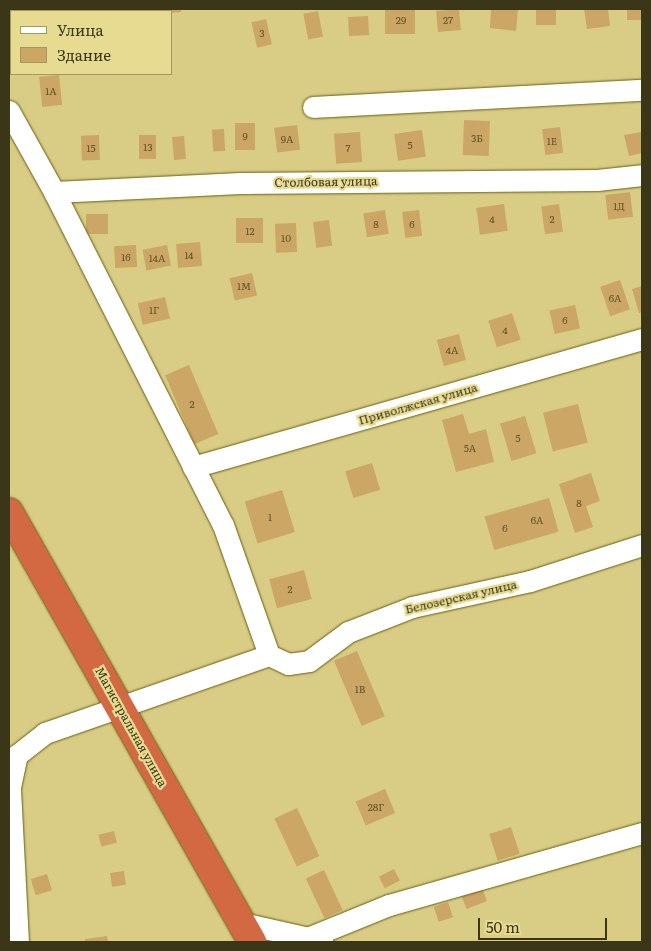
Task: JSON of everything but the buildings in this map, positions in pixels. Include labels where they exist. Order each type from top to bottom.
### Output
[{"type":"highway","name":"Магистральная улица","points":[[9,512],[247,933]]},
{"type":"street","points":[[312,107],[642,90]]},
{"type":"street","points":[[9,111],[16,132],[54,192],[223,525],[269,655],[45,733],[17,756],[10,787],[13,911],[18,942]]},
{"type":"street","name":"Столбовая улица","points":[[54,192],[240,183],[597,180],[642,175]]},
{"type":"street","name":"Приволжская улица","points":[[193,467],[642,339]]},
{"type":"street","name":"Белозерская улица","points":[[269,655],[288,664],[299,664],[309,661],[348,632],[412,607],[530,581],[642,545]]},
{"type":"street","points":[[247,933],[318,940],[389,905],[642,833]]}]
